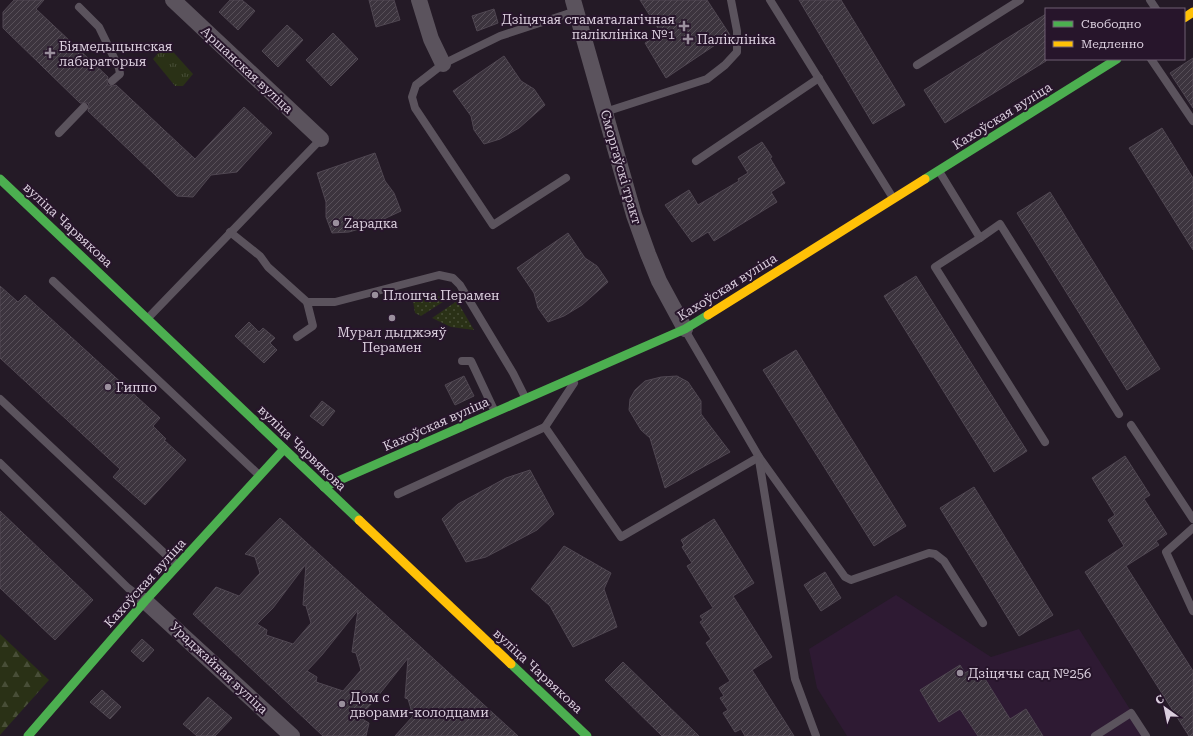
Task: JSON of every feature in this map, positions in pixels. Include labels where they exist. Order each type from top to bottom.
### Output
[{"type":"street","name":"Аршанская вуліца","points":[[174,0],[321,139]]},
{"type":"street","points":[[419,0],[431,39],[443,64]]},
{"type":"street","name":"Сморгаўскі тракт","points":[[575,6],[634,215],[659,281],[685,329]]},
{"type":"street","name":"Кахоўская вуліца","points":[[324,488],[685,329],[1115,60]]},
{"type":"street","name":"вуліца Чарвякова","points":[[0,179],[148,318],[324,488],[588,736]]},
{"type":"street","name":"Кахоўская вуліца","points":[[28,736],[146,601],[284,449]]},
{"type":"street","name":"Ураджайная вуліца","points":[[146,601],[292,736]]},
{"type":"lane","points":[[605,112],[707,79],[725,65],[737,52],[737,30],[731,0]]},
{"type":"lane","points":[[770,0],[893,198]]},
{"type":"lane","points":[[917,65],[1020,0]]},
{"type":"lane","points":[[566,178],[492,226],[415,108],[412,98],[416,85],[443,64],[500,36],[575,6]]},
{"type":"lane","points":[[79,7],[99,27],[119,68],[120,74],[112,82]]},
{"type":"lane","points":[[1152,60],[1193,120]]},
{"type":"lane","points":[[696,161],[819,78]]},
{"type":"lane","points":[[59,133],[84,107]]},
{"type":"lane","points":[[148,318],[321,139]]},
{"type":"lane","points":[[939,171],[980,238]]},
{"type":"lane","points":[[1045,442],[935,267],[1000,224],[1119,414]]},
{"type":"lane","points":[[230,232],[260,256],[268,267],[307,302],[313,326],[297,337]]},
{"type":"lane","points":[[307,302],[335,302],[434,276],[448,276],[456,281],[464,292],[513,373],[526,399]]},
{"type":"lane","points":[[53,281],[260,476]]},
{"type":"lane","points":[[685,329],[759,457],[845,577],[851,580],[929,553],[935,554],[944,561],[983,622]]},
{"type":"lane","points":[[462,361],[471,361],[495,413]]},
{"type":"lane","points":[[398,494],[545,427],[579,376]]},
{"type":"lane","points":[[0,399],[178,566]]},
{"type":"lane","points":[[1131,425],[1193,520]]},
{"type":"lane","points":[[545,427],[620,537],[759,457]]},
{"type":"lane","points":[[759,457],[795,679],[816,736]]},
{"type":"lane","points":[[0,463],[128,588],[146,601]]},
{"type":"lane","points":[[1193,528],[1166,552],[1193,611]]},
{"type":"lane","points":[[1095,736],[1131,713],[1146,736]]},
{"type":"shaded area","name":"Дзіцячы сад №256","points":[[896,595],[991,657],[1079,629],[1147,736],[847,736],[817,688],[809,649]]},
{"type":"green space","points":[[166,44],[193,74],[183,86],[175,86],[153,59]]},
{"type":"green space","points":[[430,295],[436,295],[446,300],[421,316],[415,313],[413,301]]},
{"type":"green space","points":[[457,301],[474,330],[451,327],[432,318]]},
{"type":"green space","points":[[0,634],[49,680],[0,735]]},
{"type":"building","points":[[14,0],[44,0],[36,9],[108,77],[108,85],[116,85],[195,159],[244,107],[272,133],[237,172],[211,175],[193,197],[177,196],[88,111],[88,103],[80,103],[3,28],[3,12]]},
{"type":"building","points":[[230,0],[242,0],[255,11],[238,30],[219,12]]},
{"type":"building","points":[[369,0],[394,0],[400,20],[376,27]]},
{"type":"building","name":"Паліклініка","points":[[640,0],[707,0],[730,35],[666,78],[645,43],[661,33]]},
{"type":"building","points":[[799,0],[841,0],[905,105],[873,124]]},
{"type":"building","points":[[494,9],[498,23],[477,31],[472,16]]},
{"type":"building","points":[[1045,15],[1046,61],[945,123],[924,90]]},
{"type":"building","points":[[287,25],[303,40],[278,67],[262,51]]},
{"type":"building","points":[[333,33],[358,59],[331,86],[306,60]]},
{"type":"building","points":[[504,56],[521,81],[534,89],[545,105],[519,128],[500,139],[484,144],[474,130],[471,116],[453,91]]},
{"type":"building","points":[[1193,58],[1193,108],[1170,73]]},
{"type":"building","points":[[1162,128],[1193,178],[1193,250],[1129,148]]},
{"type":"building","points":[[762,142],[772,157],[770,158],[785,183],[771,192],[777,202],[714,241],[708,232],[692,242],[665,205],[689,190],[698,205],[739,181],[738,179],[748,173],[738,157]]},
{"type":"building","points":[[375,153],[385,181],[394,193],[401,211],[369,226],[349,232],[332,233],[326,217],[326,202],[317,173]]},
{"type":"building","points":[[1050,192],[1160,369],[1127,390],[1017,213]]},
{"type":"building","points":[[568,233],[585,258],[597,266],[608,282],[582,305],[564,316],[548,322],[538,308],[534,293],[517,268]]},
{"type":"building","points":[[916,276],[1027,451],[994,472],[884,296]]},
{"type":"building","points":[[0,286],[18,302],[25,295],[160,418],[153,426],[166,439],[164,440],[186,460],[145,505],[113,477],[120,469],[0,358]]},
{"type":"building","points":[[249,322],[259,332],[263,328],[275,338],[270,343],[277,350],[264,363],[235,336]]},
{"type":"building","points":[[796,350],[906,526],[874,546],[763,370]]},
{"type":"building","points":[[464,376],[474,396],[455,405],[445,385]]},
{"type":"building","points":[[677,376],[688,382],[701,401],[701,414],[730,452],[665,488],[650,438],[641,430],[629,410],[630,399],[635,390],[645,381],[661,377]]},
{"type":"building","points":[[322,401],[335,411],[323,426],[310,416]]},
{"type":"building","points":[[1125,456],[1150,495],[1144,499],[1167,534],[1156,541],[1159,545],[1126,566],[1193,671],[1193,736],[1189,736],[1085,572],[1124,546],[1108,520],[1115,515],[1092,478]]},
{"type":"building","points":[[530,470],[554,514],[537,530],[486,557],[466,562],[442,519],[458,504],[506,478]]},
{"type":"building","points":[[974,487],[1053,615],[1019,636],[940,508]]},
{"type":"building","points":[[0,511],[93,600],[55,640],[0,588]]},
{"type":"building","points":[[280,518],[518,736],[395,736],[413,716],[408,699],[405,698],[408,658],[374,701],[359,717],[369,723],[366,736],[323,736],[193,614],[216,587],[239,596],[260,573],[255,557],[245,554]],"holes":[[[306,564],[303,605],[306,606],[311,623],[293,644],[266,635],[267,630],[257,624],[273,608]],[[358,610],[352,652],[356,653],[361,670],[343,691],[316,682],[317,677],[307,671],[322,655]]]},
{"type":"building","points":[[714,519],[754,583],[733,596],[772,657],[752,670],[794,736],[745,736],[741,729],[735,732],[723,713],[728,710],[720,698],[724,696],[719,688],[730,681],[706,643],[711,639],[700,622],[703,620],[700,616],[713,608],[687,566],[692,563],[682,547],[684,545],[681,540]]},
{"type":"building","points":[[564,546],[611,573],[604,589],[617,627],[573,647],[550,606],[531,589]]},
{"type":"building","points":[[825,572],[841,598],[821,611],[804,585]]},
{"type":"building","points":[[142,639],[154,650],[143,662],[131,651]]},
{"type":"building","points":[[623,662],[699,736],[662,736],[605,680]]},
{"type":"building","points":[[960,665],[965,673],[977,666],[1010,719],[1026,709],[1043,736],[978,736],[960,709],[939,722],[920,690]]},
{"type":"building","points":[[102,690],[121,707],[110,719],[90,702]]},
{"type":"building","points":[[208,697],[232,718],[215,736],[197,736],[183,724]]},
{"type":"traffic: fast","points":[[925,179],[1115,60]]},
{"type":"traffic: fast","points":[[0,179],[359,520]]},
{"type":"traffic: fast","points":[[324,487],[685,329],[708,315]]},
{"type":"traffic: fast","points":[[28,736],[145,601],[284,449]]},
{"type":"traffic: fast","points":[[511,664],[587,736]]},
{"type":"traffic: slow","points":[[1185,17],[1193,12]]},
{"type":"traffic: slow","points":[[708,315],[925,179]]},
{"type":"traffic: slow","points":[[359,520],[511,664]]},
{"type":"place","name":"Дзіцячая стаматалагічная паліклініка №1","points":[[684,26]]},
{"type":"place","name":"Паліклініка","points":[[688,39]]},
{"type":"place","name":"Біямедыцынская лабараторыя","points":[[50,53]]},
{"type":"place","name":"Zарадка","points":[[336,223]]},
{"type":"place","name":"Плошча Перамен","points":[[375,295]]},
{"type":"place","name":"Мурал дыджэяў Перамен","points":[[392,318]]},
{"type":"place","name":"Гиппо","points":[[108,387]]},
{"type":"place","name":"Дзіцячы сад №256","points":[[960,673]]},
{"type":"place","name":"Дом с дворами-колодцами","points":[[342,704]]}]
